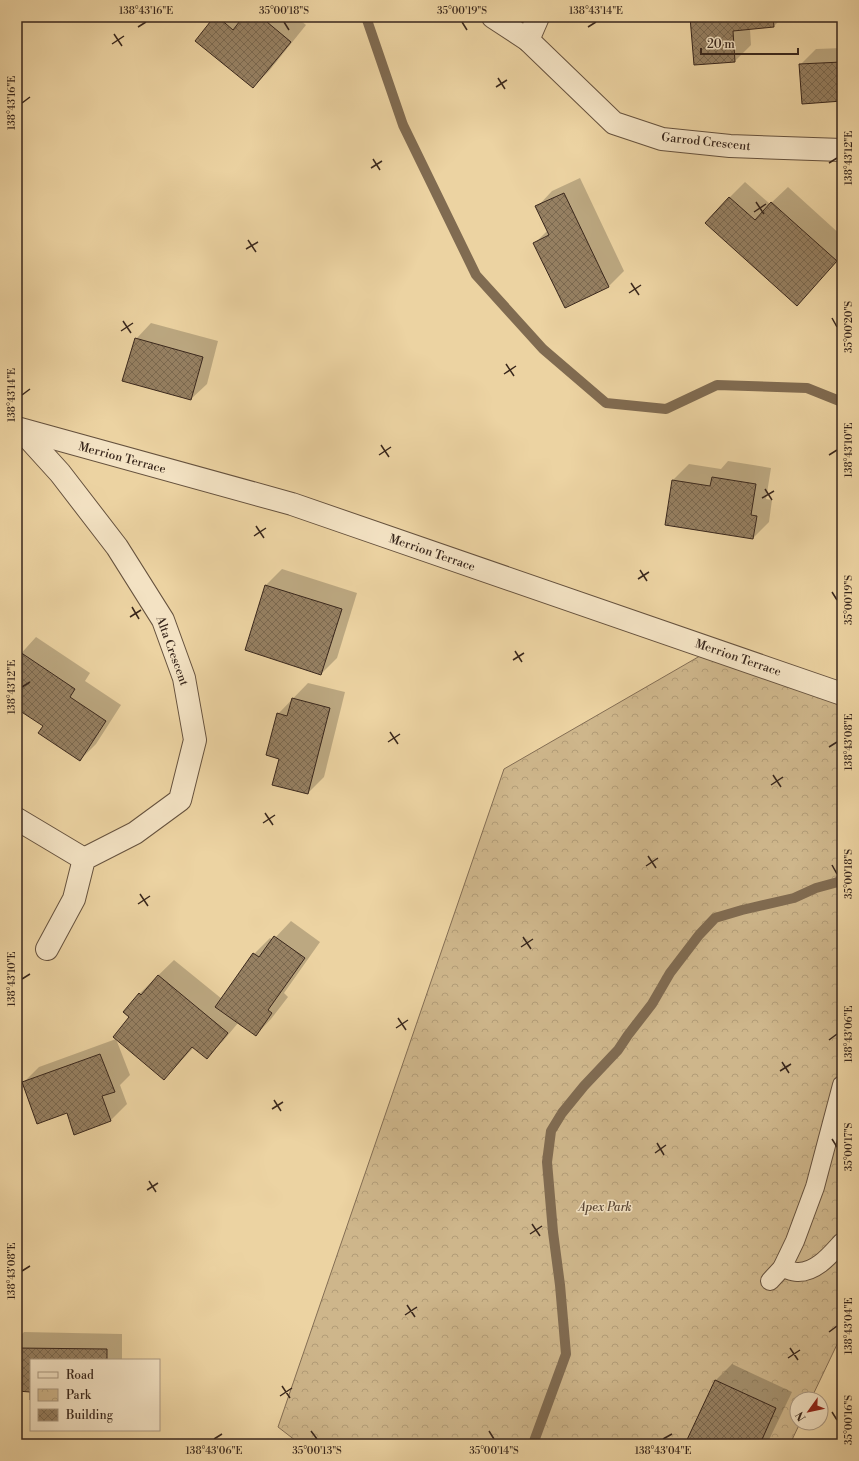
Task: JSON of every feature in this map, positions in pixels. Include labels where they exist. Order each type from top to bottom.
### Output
[{"type":"street","name":"Garrod Crescent","points":[[493,17],[528,40],[614,123],[662,139],[730,146],[842,150]]},
{"type":"street","points":[[528,40],[538,17]]},
{"type":"street","name":"Merrion Terrace","points":[[19,429],[292,504],[842,694]]},
{"type":"street","name":"Alta Crescent","points":[[19,429],[60,473],[117,547],[163,620],[184,678],[195,740],[180,800],[135,833],[84,859]]},
{"type":"street","points":[[17,819],[84,859],[74,899],[47,949]]},
{"type":"lane","points":[[842,1085],[815,1187],[795,1241],[776,1274],[798,1272],[809,1269],[828,1257],[842,1242]]},
{"type":"green space","name":"Apex Park","points":[[712,649],[842,694],[842,1334],[815,1391],[789,1391],[789,1431],[796,1431],[790,1444],[300,1444],[278,1427],[504,769]]},
{"type":"building","points":[[214,17],[218,17],[233,30],[243,17],[261,17],[291,42],[253,88],[195,41]]},
{"type":"building","points":[[690,17],[773,17],[774,27],[733,31],[735,62],[694,65]]},
{"type":"building","points":[[842,62],[842,101],[802,104],[799,64]]},
{"type":"building","points":[[564,193],[609,287],[565,308],[533,243],[549,235],[535,206]]},
{"type":"building","points":[[729,197],[755,220],[771,202],[837,261],[797,306],[705,223]]},
{"type":"building","points":[[135,338],[203,357],[191,400],[122,381]]},
{"type":"building","points":[[712,477],[756,484],[751,515],[757,516],[753,539],[665,525],[672,480],[710,486]]},
{"type":"building","points":[[265,585],[342,609],[321,675],[245,650]]},
{"type":"building","points":[[20,652],[75,689],[70,697],[106,721],[80,761],[38,733],[43,726],[17,709],[17,656]]},
{"type":"building","points":[[292,698],[330,708],[308,794],[272,785],[279,759],[266,755],[277,713],[287,716]]},
{"type":"building","points":[[274,936],[305,958],[268,1010],[272,1013],[256,1036],[215,1007],[253,953],[259,957]]},
{"type":"building","points":[[158,975],[228,1033],[207,1059],[192,1047],[164,1080],[113,1037],[129,1017],[123,1012],[139,993],[141,995]]},
{"type":"building","points":[[100,1054],[115,1092],[102,1096],[111,1121],[74,1135],[67,1113],[37,1124],[22,1082]]},
{"type":"building","points":[[17,1348],[107,1349],[107,1359],[30,1359],[30,1392],[17,1391]]},
{"type":"building","points":[[715,1380],[776,1408],[760,1444],[685,1444]]},
{"type":"waterway","points":[[366,17],[403,125],[476,275],[543,349],[606,403],[666,409],[717,385],[807,388],[842,402]]},
{"type":"waterway","points":[[533,1444],[566,1354],[547,1162],[551,1131],[562,1113],[584,1086],[618,1050],[652,1004],[670,973],[699,935],[715,918],[794,898],[816,888],[838,882],[842,878]]}]
